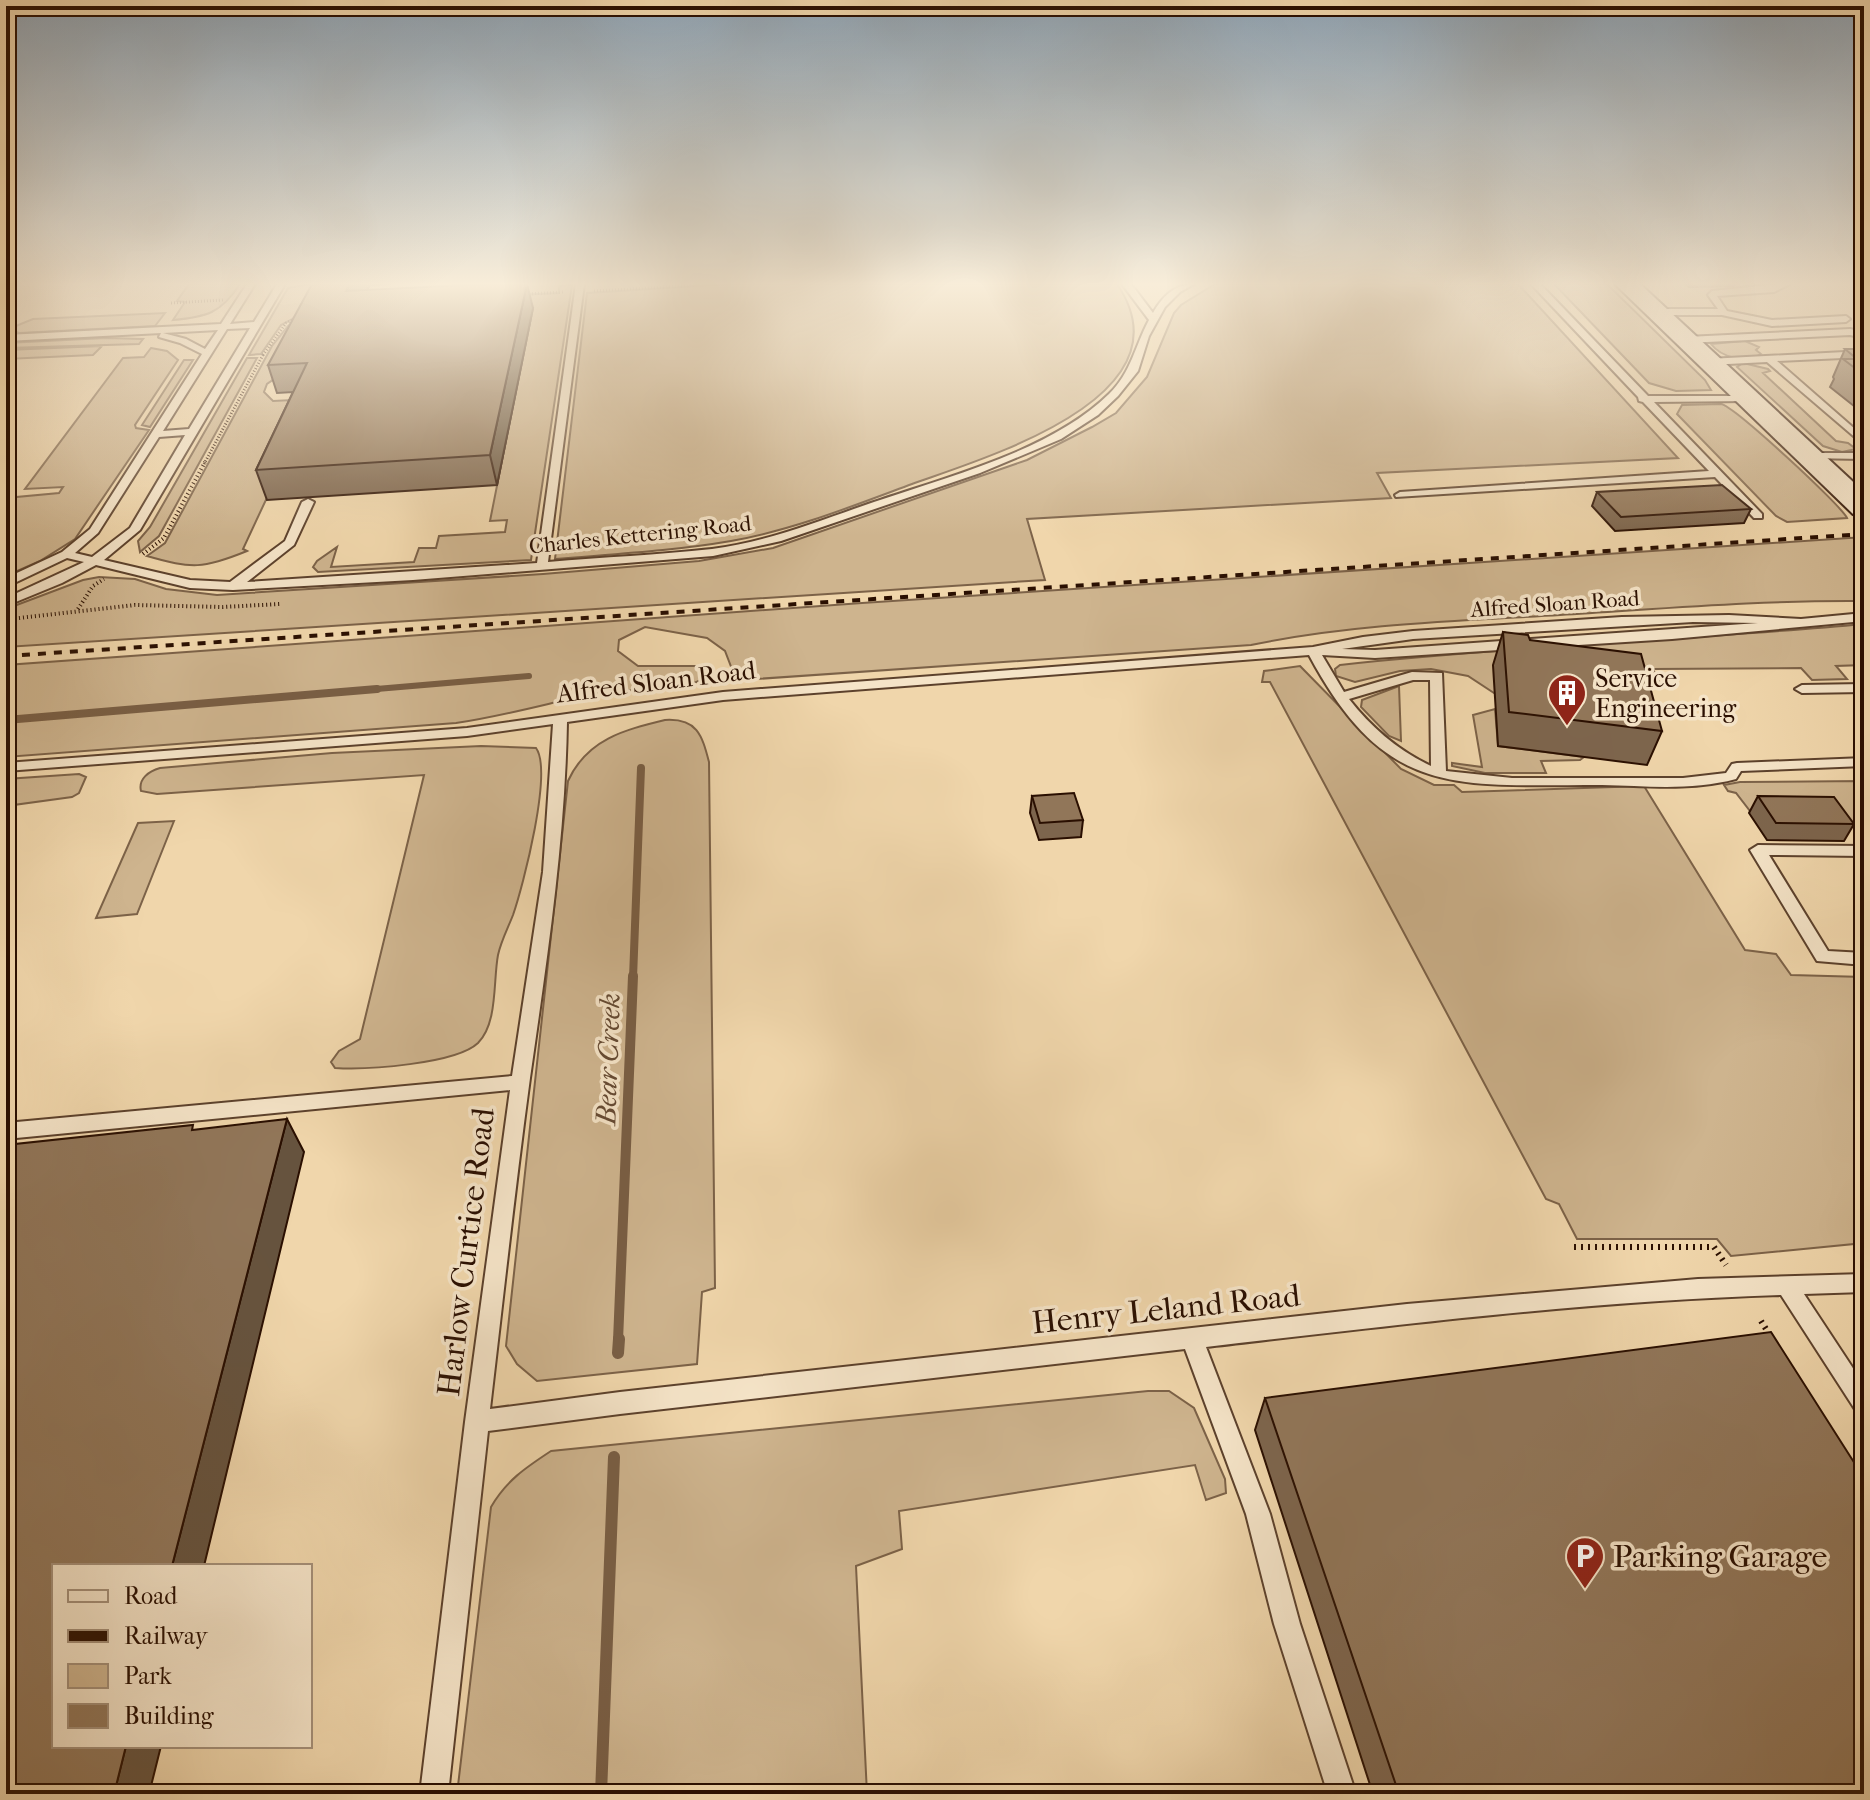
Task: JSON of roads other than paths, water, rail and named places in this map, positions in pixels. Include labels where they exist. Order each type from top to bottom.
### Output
[{"type":"main road","points":[[1714,368],[1864,508]]},
{"type":"lane","points":[[6,583],[66,554],[94,531],[155,434],[202,376],[204,368]]},
{"type":"lane","points":[[6,602],[57,583],[99,560],[134,530],[231,368]]},
{"type":"lane","points":[[542,566],[568,368]]},
{"type":"lane","name":"Charles Kettering Road","points":[[66,554],[190,584],[232,586],[713,552],[777,539],[1020,455],[1082,421],[1115,394],[1134,368]]},
{"type":"lane","points":[[1613,368],[1758,516]]},
{"type":"lane","points":[[1779,368],[1864,442]]},
{"type":"lane","points":[[202,376],[227,374]]},
{"type":"lane","points":[[1642,399],[1747,398]]},
{"type":"lane","points":[[155,434],[193,432]]},
{"type":"lane","points":[[1809,456],[1864,456]]},
{"type":"lane","points":[[1400,495],[1717,474]]},
{"type":"lane","points":[[232,586],[290,543],[308,502]]},
{"type":"lane","name":"Alfred Sloan Road","points":[[6,767],[467,732],[723,696],[1313,651],[1375,654],[1672,635],[1864,617]]},
{"type":"lane","points":[[1313,651],[1339,698],[1398,755],[1438,774],[1495,781],[1694,781],[1731,776],[1737,767],[1864,762]]},
{"type":"lane","points":[[1339,698],[1412,676],[1437,676],[1438,774]]},
{"type":"lane","points":[[1802,689],[1864,688]]},
{"type":"lane","name":"Harlow Curtice Road","points":[[434,1794],[476,1422],[547,889],[560,762],[560,718]]},
{"type":"lane","points":[[1864,851],[1758,850],[1823,957],[1864,959]]},
{"type":"lane","points":[[6,1131],[520,1082]]},
{"type":"lane","name":"Henry Leland Road","points":[[476,1422],[620,1403],[1453,1310],[1698,1288],[1864,1283]]},
{"type":"lane","points":[[1786,1285],[1864,1404]]},
{"type":"lane","points":[[1192,1339],[1258,1514],[1287,1624],[1342,1794]]},
{"type":"waterway","name":"Bear Creek","points":[[353,691],[529,676]]},
{"type":"waterway","name":"Bear Creek","points":[[6,720],[377,689]]},
{"type":"waterway","name":"Bear Creek","points":[[633,978],[641,768]]},
{"type":"waterway","name":"Bear Creek","points":[[618,1341],[633,976]]},
{"type":"waterway","name":"Bear Creek","points":[[618,1353],[619,1339]]},
{"type":"waterway","name":"Bear Creek","points":[[601,1794],[614,1457]]},
{"type":"railway","points":[[6,656],[1864,534]]},
{"type":"place","name":"Service Engineering","points":[[1567,727]]},
{"type":"place","name":"Parking Garage","points":[[1585,1590]]}]
